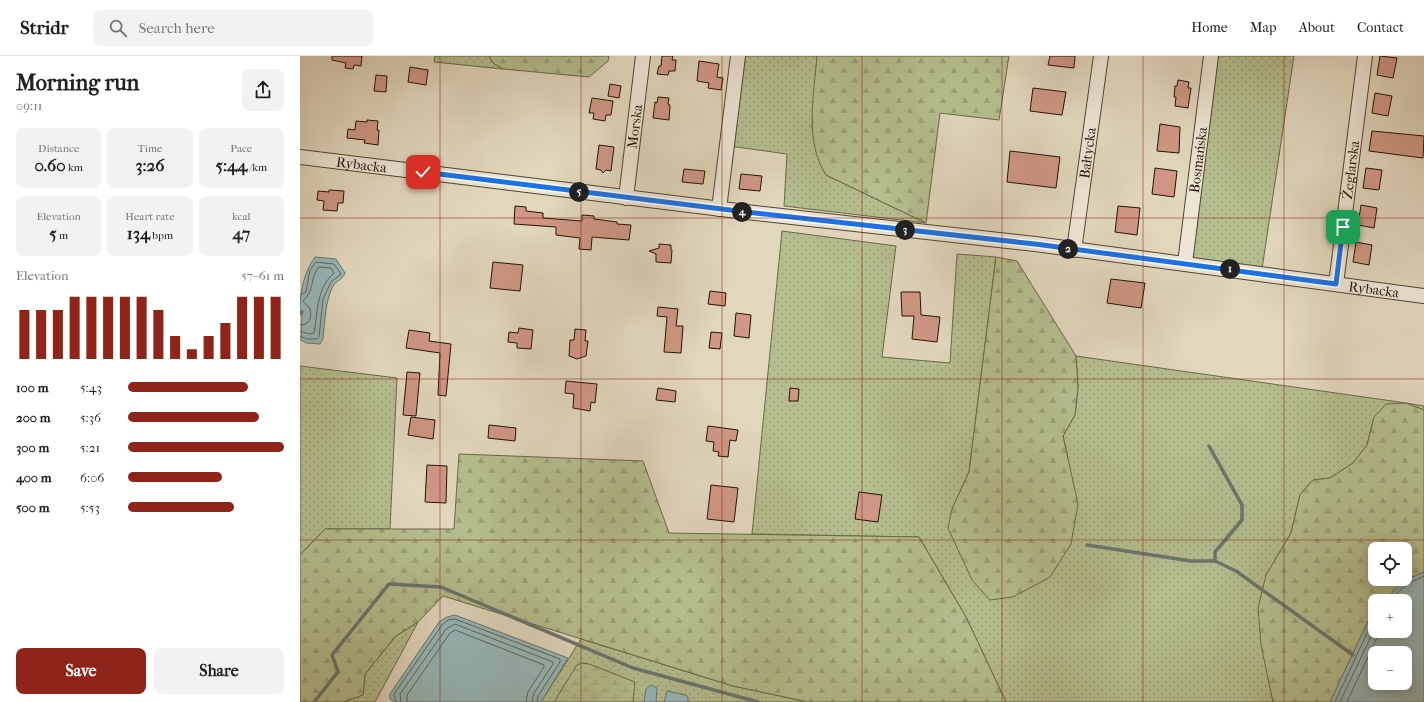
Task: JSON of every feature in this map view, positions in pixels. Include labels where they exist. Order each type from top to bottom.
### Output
[{"type":"street","name":"Morska","points":[[626,198],[643,56]]},
{"type":"street","points":[[719,209],[738,56]]},
{"type":"street","name":"Bałtycka","points":[[1074,250],[1101,56]]},
{"type":"street","name":"Bosmańska","points":[[1185,263],[1211,56]]},
{"type":"street","name":"Żeglarska","points":[[1336,284],[1365,56]]},
{"type":"street","name":"Rybacka","points":[[300,157],[626,198],[1185,263],[1424,296]]},
{"type":"green space","points":[[435,56],[489,56],[493,63],[503,69],[434,62]]},
{"type":"green space","points":[[489,56],[609,56],[608,61],[589,77],[503,69],[493,63]]},
{"type":"green space","points":[[733,56],[817,56],[812,128],[826,175],[926,223],[784,206],[787,154],[722,145]]},
{"type":"green space","points":[[817,56],[1009,56],[999,120],[940,113],[926,223],[826,175],[819,162],[813,132],[812,117]]},
{"type":"green space","points":[[1218,56],[1294,56],[1262,269],[1191,260]]},
{"type":"green space","points":[[782,231],[896,246],[882,357],[950,363],[957,254],[996,257],[969,472],[952,509],[1068,457],[1063,436],[1075,415],[1078,387],[1076,356],[1406,403],[1374,417],[1367,445],[1353,463],[1330,478],[1313,480],[1300,495],[1291,533],[1266,575],[1269,677],[1273,702],[1006,702],[966,617],[919,537],[752,534]]},
{"type":"green space","points":[[996,257],[1017,261],[1076,356],[1078,387],[1075,415],[1063,436],[1078,504],[1071,544],[1050,577],[1013,597],[990,600],[972,580],[948,528],[952,509],[969,472]]},
{"type":"green space","points":[[300,366],[397,378],[390,529],[325,529],[300,555]]},
{"type":"green space","points":[[1406,403],[1424,406],[1424,410]]},
{"type":"green space","points":[[1406,403],[1424,410],[1424,572],[1412,577],[1412,542],[1368,542],[1368,586],[1399,586],[1391,594],[1368,594],[1368,621],[1330,702],[1273,702],[1261,645],[1258,608],[1266,575],[1291,533],[1300,495],[1313,480],[1330,478],[1353,463],[1367,445],[1374,417],[1386,404]]},
{"type":"green space","points":[[459,454],[643,461],[669,533],[919,537],[966,617],[1006,702],[808,702],[733,686],[443,596],[418,622],[396,636],[365,674],[363,695],[343,702],[300,702],[300,555],[325,529],[454,529]]},
{"type":"green space","points":[[418,622],[375,702],[343,702],[363,695],[365,674],[396,636]]},
{"type":"green space","points":[[581,639],[733,686],[808,702],[541,702]]},
{"type":"green space","points":[[582,663],[589,664],[635,682],[633,702],[554,702],[577,665]]},
{"type":"water","points":[[315,257],[336,259],[345,273],[343,277],[334,284],[330,292],[323,339],[320,344],[306,343],[301,340],[302,312],[300,311],[302,289],[305,275]]},
{"type":"water","points":[[1424,572],[1424,702],[1330,702],[1368,621],[1368,638],[1412,638],[1412,594],[1391,594],[1399,586],[1412,586],[1412,577]]},
{"type":"water","points":[[455,615],[568,658],[541,702],[395,702],[390,699],[390,694],[439,622],[447,617]]},
{"type":"water","points":[[651,685],[657,688],[656,702],[644,702],[646,689]]},
{"type":"water","points":[[667,691],[686,695],[688,697],[688,702],[664,702]]},
{"type":"building","points":[[332,56],[362,56],[361,66],[354,65],[353,69],[345,68],[346,63],[332,60]]},
{"type":"building","points":[[662,56],[673,56],[672,60],[676,60],[675,71],[669,71],[668,75],[657,74],[659,66],[661,66]]},
{"type":"building","points":[[1050,56],[1075,56],[1074,68],[1048,65]]},
{"type":"building","points":[[1380,56],[1397,58],[1393,78],[1377,75]]},
{"type":"building","points":[[699,61],[719,64],[717,77],[723,78],[721,90],[708,88],[709,83],[697,81]]},
{"type":"building","points":[[410,67],[428,70],[426,85],[408,82]]},
{"type":"building","points":[[376,75],[387,76],[386,92],[374,91]]},
{"type":"building","points":[[1178,80],[1189,82],[1188,88],[1191,88],[1188,108],[1175,106],[1175,86],[1177,86]]},
{"type":"building","points":[[610,84],[621,86],[619,98],[608,96]]},
{"type":"building","points":[[1033,88],[1066,92],[1062,115],[1030,111]]},
{"type":"building","points":[[1375,93],[1392,96],[1388,116],[1372,113]]},
{"type":"building","points":[[658,97],[669,98],[669,120],[653,118],[655,102],[657,103]]},
{"type":"building","points":[[592,98],[613,101],[611,115],[606,115],[605,121],[593,119],[594,113],[589,113]]},
{"type":"building","points":[[367,120],[378,121],[378,145],[364,143],[365,140],[347,138],[348,129],[355,130],[356,121],[367,122]]},
{"type":"building","points":[[1160,124],[1180,127],[1179,153],[1157,151]]},
{"type":"building","points":[[1372,131],[1424,136],[1423,158],[1369,151]]},
{"type":"building","points":[[599,145],[614,147],[611,171],[606,170],[603,173],[601,170],[596,169]]},
{"type":"building","points":[[1010,151],[1060,157],[1056,188],[1007,182]]},
{"type":"building","points":[[1155,168],[1177,171],[1174,197],[1152,194]]},
{"type":"building","points":[[1366,168],[1382,170],[1379,190],[1363,188]]},
{"type":"building","points":[[684,169],[705,171],[703,184],[682,182]]},
{"type":"building","points":[[741,174],[762,176],[760,191],[739,189]]},
{"type":"building","points":[[329,190],[344,191],[343,203],[338,203],[337,211],[323,210],[324,201],[317,200],[318,191],[329,192]]},
{"type":"building","points":[[1361,205],[1377,208],[1374,228],[1358,225]]},
{"type":"building","points":[[515,206],[526,207],[526,211],[543,213],[543,218],[582,221],[582,215],[594,216],[594,219],[617,222],[617,224],[631,225],[629,240],[592,237],[591,250],[579,249],[580,238],[556,235],[556,227],[514,224]]},
{"type":"building","points":[[1118,206],[1140,208],[1137,235],[1115,232]]},
{"type":"building","points":[[1356,242],[1372,245],[1369,265],[1353,262]]},
{"type":"building","points":[[659,244],[671,245],[671,263],[656,262],[656,254],[649,251],[659,248]]},
{"type":"building","points":[[493,262],[523,265],[520,291],[490,288]]},
{"type":"building","points":[[1111,279],[1145,283],[1141,308],[1107,303]]},
{"type":"building","points":[[710,291],[726,293],[725,306],[708,304]]},
{"type":"building","points":[[901,292],[920,292],[921,315],[940,317],[937,342],[912,339],[914,316],[902,316]]},
{"type":"building","points":[[658,307],[678,309],[676,326],[683,326],[681,353],[664,352],[667,317],[657,316]]},
{"type":"building","points":[[736,313],[751,315],[749,338],[734,336]]},
{"type":"building","points":[[519,328],[533,330],[531,349],[517,348],[517,343],[508,342],[509,332],[518,333]]},
{"type":"building","points":[[575,329],[586,330],[585,341],[588,341],[586,356],[577,359],[569,356],[570,340],[574,340]]},
{"type":"building","points":[[409,330],[430,333],[429,341],[451,344],[446,396],[438,395],[440,353],[406,348]]},
{"type":"building","points":[[711,332],[722,333],[720,349],[709,348]]},
{"type":"building","points":[[407,372],[420,373],[416,416],[403,415]]},
{"type":"building","points":[[566,381],[597,384],[595,403],[591,402],[590,411],[573,408],[574,394],[565,393]]},
{"type":"building","points":[[658,388],[676,391],[675,402],[656,400]]},
{"type":"building","points":[[790,388],[799,389],[798,401],[789,401]]},
{"type":"building","points":[[411,417],[435,420],[433,439],[408,435]]},
{"type":"building","points":[[489,425],[516,428],[515,441],[488,438]]},
{"type":"building","points":[[708,426],[738,430],[736,441],[730,440],[728,457],[718,456],[719,452],[713,451],[714,442],[706,441]]},
{"type":"building","points":[[427,465],[447,466],[446,503],[425,502]]},
{"type":"building","points":[[711,485],[738,488],[734,522],[707,519]]},
{"type":"building","points":[[859,492],[882,495],[878,522],[855,519]]},
{"type":"waterway","points":[[1209,446],[1242,505],[1242,520],[1215,552],[1215,561]]},
{"type":"waterway","points":[[1087,545],[1191,561],[1215,561],[1236,571],[1353,655]]},
{"type":"waterway","points":[[314,702],[338,672],[332,655],[389,584],[441,587],[633,668],[758,702]]},
{"type":"route","points":[[423,172],[626,198],[1035,244],[1336,284],[1343,227]]}]
